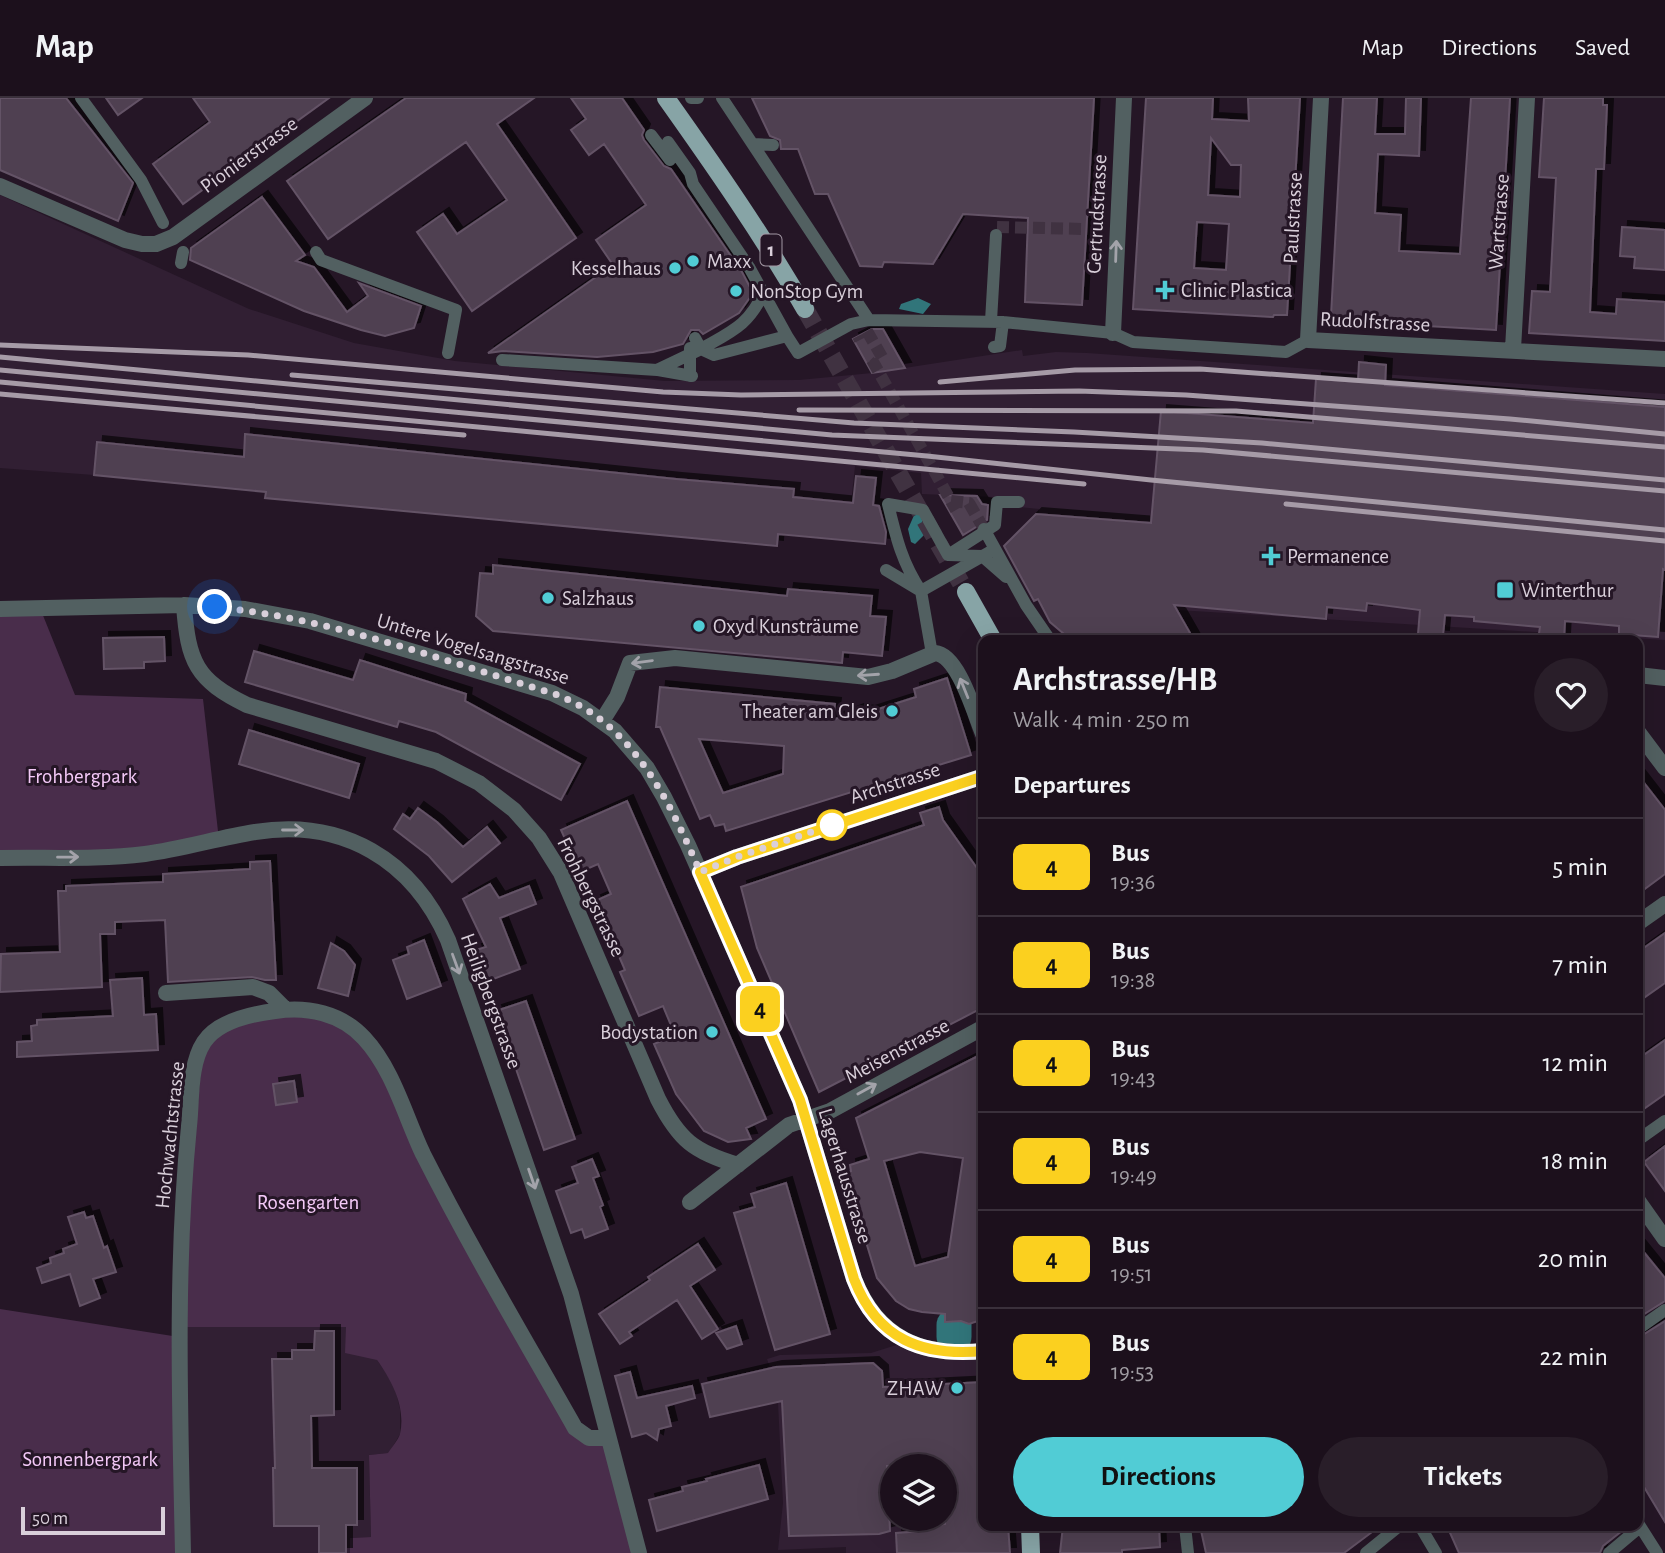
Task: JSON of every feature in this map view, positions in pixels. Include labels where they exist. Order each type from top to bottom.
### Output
[{"type":"main road","name":"1","points":[[666,98],[769,247],[805,309]]},
{"type":"main road","points":[[966,592],[990,635]]},
{"type":"main road","points":[[1030,1531],[1031,1553]]},
{"type":"street","points":[[81,98],[141,180],[162,221]]},
{"type":"street","name":"Pionierstrasse","points":[[0,186],[110,235],[142,244],[156,244],[173,237],[365,98]]},
{"type":"street","points":[[691,98],[698,98]]},
{"type":"street","points":[[668,142],[749,267],[798,353],[861,326],[753,144],[722,98]]},
{"type":"street","name":"Gertrudstrasse","points":[[1113,333],[1124,98]]},
{"type":"street","name":"Paulstrasse","points":[[1308,340],[1321,98]]},
{"type":"street","name":"Wartstrasse","points":[[1513,349],[1527,98]]},
{"type":"street","points":[[651,135],[683,178],[693,184]]},
{"type":"street","points":[[753,144],[774,145]]},
{"type":"street","points":[[994,347],[1000,346],[997,322],[996,235]]},
{"type":"street","points":[[316,252],[321,260],[456,310],[448,353]]},
{"type":"street","points":[[657,370],[694,346],[740,327],[755,312],[764,292]]},
{"type":"street","name":"Rudolfstrasse","points":[[861,326],[997,322],[1113,333],[1133,342],[1286,352],[1308,340],[1665,359]]},
{"type":"street","points":[[694,346],[714,355],[787,335]]},
{"type":"street","points":[[502,359],[657,370],[691,376],[694,346]]},
{"type":"street","points":[[948,555],[972,537],[995,525],[997,502],[1019,502]]},
{"type":"street","points":[[932,654],[921,591],[908,572],[888,504],[923,509],[948,555]]},
{"type":"street","points":[[984,530],[1046,635]]},
{"type":"street","points":[[921,591],[995,549]]},
{"type":"street","points":[[948,555],[982,556],[1014,584]]},
{"type":"street","points":[[886,570],[921,591]]},
{"type":"street","name":"Untere Vogelsangstrasse","points":[[0,609],[184,605],[245,610],[322,625],[552,693],[603,721]]},
{"type":"street","name":"Frohbergstrasse","points":[[184,605],[189,649],[200,673],[230,697],[247,705],[436,761],[491,791],[526,822],[561,873],[658,1099],[676,1130],[700,1152],[738,1165]]},
{"type":"street","points":[[603,721],[617,697],[630,663],[675,658],[868,677],[892,671],[932,654],[944,655],[956,669],[978,722]]},
{"type":"street","points":[[1643,676],[1665,678]]},
{"type":"street","name":"Lagerhausstrasse","points":[[603,721],[625,741],[647,768],[700,872],[806,1119],[854,1279],[862,1297],[873,1313],[894,1334],[915,1346],[935,1351],[978,1351]]},
{"type":"street","points":[[1643,739],[1665,768]]},
{"type":"street","name":"Archstrasse","points":[[700,872],[737,857],[978,778]]},
{"type":"street","name":"Heiligbergstrasse","points":[[0,858],[134,855],[173,850],[257,832],[295,829],[329,833],[379,855],[397,868],[428,901],[448,940],[571,1294],[639,1553]]},
{"type":"street","points":[[1643,919],[1665,904]]},
{"type":"street","points":[[166,993],[253,987],[269,993],[285,1009]]},
{"type":"street","name":"Hochwachtstrasse","points":[[183,1553],[179,1337],[183,1185],[195,1068],[203,1044],[212,1032],[233,1021],[259,1013],[285,1009],[314,1010],[334,1017],[364,1038],[380,1060],[423,1154],[575,1429],[589,1438],[608,1438]]},
{"type":"street","name":"Meisenstrasse","points":[[690,1202],[789,1125],[830,1111],[978,1030]]},
{"type":"street","points":[[1643,1136],[1665,1121]]},
{"type":"street","points":[[1643,1208],[1665,1238]]},
{"type":"street","points":[[1643,1325],[1665,1310]]},
{"type":"street","points":[[1186,1531],[1188,1553]]},
{"type":"street","points":[[1366,1553],[1393,1531]]},
{"type":"street","points":[[1423,1531],[1436,1553]]},
{"type":"street","points":[[1609,1553],[1633,1531]]},
{"type":"street","points":[[1643,1531],[1657,1553]]},
{"type":"shaded area","points":[[0,195],[249,309],[354,343],[455,361],[665,381],[799,380],[872,373],[1022,350],[1023,356],[1056,352],[1087,353],[1665,394],[1665,640],[1643,639],[1643,635],[1584,635],[1177,610],[1035,550],[1039,509],[1019,507],[1020,498],[922,494],[921,473],[855,466],[851,503],[793,497],[793,489],[246,434],[243,457],[98,442],[94,475],[0,468]]},
{"type":"shaded area","points":[[918,298],[931,304],[923,314],[899,309],[901,304]]},
{"type":"shaded area","points":[[915,513],[921,513],[924,535],[915,544],[911,542],[908,529]]},
{"type":"shaded area","points":[[179,1327],[346,1327],[377,1360],[394,1384],[400,1409],[400,1434],[389,1453],[369,1455],[371,1537],[350,1538],[350,1553],[183,1553]]},
{"type":"shaded area","points":[[906,1342],[978,1349],[978,1517],[961,1553],[846,1553],[846,1547],[778,1550],[783,1503],[778,1403],[776,1385],[767,1359],[780,1355],[871,1353]]},
{"type":"green space","name":"Frohbergpark","points":[[40,608],[75,695],[203,699],[219,840],[173,850],[0,858],[0,609]]},
{"type":"green space","name":"Rosengarten","points":[[314,1010],[364,1038],[575,1428],[608,1438],[639,1553],[350,1553],[350,1538],[371,1537],[369,1455],[388,1453],[400,1434],[399,1404],[388,1377],[377,1360],[345,1353],[346,1327],[179,1327],[203,1044],[233,1021]]},
{"type":"green space","name":"Sonnenbergpark","points":[[0,1309],[179,1337],[183,1553],[0,1553]]},
{"type":"building","points":[[0,98],[66,98],[133,183],[118,221],[0,170]]},
{"type":"building","points":[[106,98],[142,98],[118,115]]},
{"type":"building","points":[[193,98],[329,98],[183,204],[153,164],[210,122]]},
{"type":"building","points":[[406,98],[534,98],[497,124],[576,238],[472,311],[417,232],[443,214],[457,234],[507,200],[466,142],[328,239],[287,181]]},
{"type":"building","name":"Kesselhaus","points":[[571,98],[622,98],[644,130],[644,140],[664,166],[671,169],[742,272],[753,293],[739,313],[703,334],[699,330],[691,330],[683,344],[653,352],[597,357],[503,351],[488,353],[613,265],[596,240],[646,205],[604,144],[589,155],[571,130],[586,119]]},
{"type":"building","points":[[752,98],[1094,98],[1082,305],[1025,302],[1028,218],[963,214],[933,264],[884,262],[882,267],[860,266],[828,194],[815,194],[798,149],[781,149],[780,140],[770,136]]},
{"type":"building","points":[[1146,98],[1213,98],[1212,119],[1249,121],[1248,98],[1300,98],[1287,315],[1273,317],[1133,309]],"holes":[[[1211,138],[1231,165],[1241,165],[1240,197],[1208,195]],[[1197,222],[1229,224],[1226,270],[1194,268]]]},
{"type":"building","points":[[1343,98],[1377,98],[1375,134],[1405,134],[1406,98],[1421,98],[1419,156],[1378,154],[1375,213],[1401,215],[1399,251],[1460,254],[1471,98],[1510,98],[1496,330],[1339,321],[1331,316]]},
{"type":"building","points":[[1544,98],[1603,98],[1603,105],[1607,105],[1604,169],[1596,169],[1590,312],[1616,314],[1617,299],[1665,302],[1665,341],[1529,333],[1532,291],[1550,292],[1556,178],[1539,177]]},
{"type":"building","points":[[262,197],[305,255],[296,261],[314,267],[347,312],[368,296],[359,283],[421,306],[414,328],[385,336],[361,330],[304,311],[190,260],[191,248]]},
{"type":"building","points":[[1622,227],[1665,230],[1665,270],[1634,268],[1635,257],[1620,256]]},
{"type":"building","points":[[872,329],[883,329],[905,368],[872,373],[853,339]]},
{"type":"building","points":[[1359,362],[1386,365],[1385,385],[1665,407],[1665,570],[1663,569],[1658,637],[1619,634],[1619,626],[1565,621],[1564,635],[1539,635],[1540,627],[1474,621],[1474,617],[1445,615],[1443,635],[1418,634],[1420,610],[1367,603],[1366,611],[1327,607],[1326,619],[1174,605],[1191,635],[1065,635],[1050,622],[1038,599],[1034,601],[1004,546],[1036,514],[1151,523],[1161,411],[1313,423],[1316,379],[1358,382]]},
{"type":"building","points":[[245,434],[794,489],[793,497],[853,503],[856,476],[876,478],[873,505],[879,506],[886,532],[885,544],[778,534],[777,546],[265,498],[266,492],[94,475],[97,442],[244,457]]},
{"type":"building","points":[[940,495],[977,496],[982,504],[988,505],[987,520],[979,522],[963,535]]},
{"type":"building","points":[[493,565],[787,596],[788,589],[872,596],[870,616],[886,617],[882,656],[843,652],[842,663],[493,631],[476,616],[480,573],[493,574]]},
{"type":"building","points":[[164,637],[165,661],[144,662],[144,668],[104,669],[103,638]]},
{"type":"building","points":[[254,651],[353,680],[360,660],[466,694],[465,701],[580,764],[561,800],[436,732],[399,721],[397,727],[245,682]]},
{"type":"building","points":[[947,678],[971,755],[726,831],[724,824],[715,826],[710,815],[700,819],[660,727],[656,727],[660,687],[835,704],[833,720],[858,710],[869,712],[916,697],[914,689]],"holes":[[[699,739],[784,746],[783,774],[723,793]]]},
{"type":"building","points":[[249,730],[359,764],[349,798],[239,764]]},
{"type":"building","points":[[1643,781],[1665,810],[1665,874],[1643,890]]},
{"type":"building","points":[[627,801],[766,1119],[746,1128],[751,1139],[728,1142],[704,1131],[676,1094],[654,1044],[675,1035],[663,1006],[639,1016],[620,972],[625,970],[595,901],[611,894],[598,864],[580,872],[561,830]]},
{"type":"building","points":[[939,807],[943,820],[978,870],[978,1010],[819,1092],[757,948],[741,887],[924,825],[920,813]]},
{"type":"building","points":[[418,808],[463,847],[487,827],[500,843],[452,882],[429,856],[394,829],[403,814],[410,819]]},
{"type":"building","points":[[270,861],[276,980],[252,977],[168,982],[165,920],[115,922],[115,934],[100,934],[102,987],[0,992],[1,954],[60,952],[58,891],[66,891],[66,886],[163,882],[163,874],[250,869],[250,862]]},
{"type":"building","points":[[490,884],[499,898],[529,886],[536,904],[500,918],[520,969],[488,981],[476,950],[486,947],[463,899]]},
{"type":"building","points":[[1665,933],[1665,983],[1643,998],[1643,948]]},
{"type":"building","points":[[424,940],[441,986],[407,999],[393,960],[409,954],[407,947]]},
{"type":"building","points":[[331,943],[344,951],[355,965],[348,996],[318,988]]},
{"type":"building","points":[[142,978],[144,1015],[156,1014],[158,1050],[17,1057],[17,1042],[32,1041],[31,1026],[37,1025],[37,1020],[113,1016],[110,980]]},
{"type":"building","points":[[526,1001],[575,1139],[544,1150],[496,1011]]},
{"type":"building","points":[[1665,1040],[1665,1094],[1643,1109],[1643,1055]]},
{"type":"building","points":[[978,1056],[978,1321],[969,1324],[961,1321],[945,1322],[945,1314],[909,1309],[896,1301],[877,1278],[845,1173],[851,1171],[850,1165],[869,1159],[856,1118]],"holes":[[[920,1152],[963,1158],[948,1257],[915,1266],[884,1161]]]},
{"type":"building","points":[[294,1081],[297,1102],[276,1105],[273,1084]]},
{"type":"building","points":[[1665,1146],[1665,1191],[1644,1162]]},
{"type":"building","points":[[592,1159],[599,1176],[593,1178],[608,1229],[585,1238],[582,1229],[571,1233],[556,1191],[578,1183],[572,1167]]},
{"type":"building","points":[[786,1183],[830,1334],[775,1350],[734,1213],[755,1207],[751,1194]]},
{"type":"building","points":[[84,1212],[86,1218],[93,1216],[116,1272],[93,1279],[100,1298],[80,1306],[70,1274],[42,1283],[37,1268],[51,1263],[50,1258],[64,1253],[63,1249],[77,1244],[68,1217]]},
{"type":"building","points":[[698,1244],[715,1270],[690,1286],[718,1329],[702,1339],[677,1300],[629,1332],[632,1336],[620,1344],[599,1314]]},
{"type":"building","points":[[1643,1251],[1665,1278],[1665,1301],[1643,1315]]},
{"type":"building","points":[[1665,1321],[1665,1522],[1643,1485],[1643,1335]]},
{"type":"building","points":[[736,1326],[742,1344],[727,1349],[716,1333]]},
{"type":"building","points":[[315,1331],[334,1331],[334,1415],[311,1416],[312,1468],[357,1468],[357,1525],[346,1525],[346,1553],[319,1553],[319,1526],[274,1526],[272,1359],[292,1359],[292,1350],[314,1350]]},
{"type":"building","points":[[873,1363],[882,1371],[883,1387],[978,1382],[978,1531],[1008,1531],[1010,1553],[897,1553],[896,1533],[957,1531],[957,1454],[880,1454],[880,1531],[890,1531],[879,1534],[789,1536],[782,1401],[710,1417],[702,1384],[776,1367]]},
{"type":"building","points":[[630,1372],[637,1398],[692,1386],[695,1398],[666,1406],[671,1426],[659,1429],[657,1440],[646,1433],[632,1437],[615,1376]]},
{"type":"building","points":[[759,1465],[768,1499],[657,1531],[649,1500],[683,1491],[682,1487],[707,1481],[706,1479]]},
{"type":"building","points":[[1062,1531],[1159,1531],[1160,1547],[1122,1550],[1122,1553],[1060,1553]]},
{"type":"building","points":[[1201,1531],[1373,1531],[1344,1553],[1206,1553]]},
{"type":"building","points":[[1449,1531],[1622,1531],[1603,1546],[1600,1553],[1459,1553]]},
{"type":"waterway","points":[[954,1325],[954,1337]]},
{"type":"tunnel","points":[[997,227],[1086,229]]},
{"type":"tunnel","points":[[805,309],[966,592]]},
{"type":"tunnel","points":[[867,331],[882,357],[874,365]]},
{"type":"tunnel","points":[[858,336],[860,340]]},
{"type":"tunnel","points":[[872,360],[956,510]]},
{"type":"tunnel","points":[[951,501],[969,503],[984,529]]},
{"type":"railway","points":[[0,345],[248,355],[663,392],[741,395],[1079,391],[1186,395],[1510,419],[1665,434]]},
{"type":"railway","points":[[0,357],[832,435],[1203,450],[1665,491]]},
{"type":"railway","points":[[940,382],[1075,370],[1200,369],[1665,403]]},
{"type":"railway","points":[[0,370],[927,456],[1665,530]]},
{"type":"railway","points":[[292,375],[854,423],[1262,443],[1665,480]]},
{"type":"railway","points":[[0,382],[1084,484]]},
{"type":"railway","points":[[0,394],[464,435]]},
{"type":"railway","points":[[799,410],[1236,411],[1665,447]]},
{"type":"railway","points":[[1286,504],[1665,541]]},
{"type":"bus line","name":"4","points":[[978,778],[737,857],[700,872],[800,1100],[854,1279],[862,1297],[879,1322],[906,1342],[935,1351],[978,1352]]},
{"type":"place","name":"Maxx","points":[[693,261]]},
{"type":"place","name":"Kesselhaus","points":[[675,268]]},
{"type":"place","name":"Clinic Plastica","points":[[1165,290]]},
{"type":"place","name":"NonStop Gym","points":[[736,291]]},
{"type":"place","name":"Permanence","points":[[1271,556]]},
{"type":"place","name":"Winterthur","points":[[1505,590]]},
{"type":"place","name":"Salzhaus","points":[[548,598]]},
{"type":"place","name":"Oxyd Kunsträume","points":[[699,626]]},
{"type":"place","name":"Theater am Gleis","points":[[892,711]]},
{"type":"place","name":"Bodystation","points":[[712,1032]]},
{"type":"place","name":"ZHAW","points":[[957,1388]]},
{"type":"route","points":[[215,607],[277,614],[310,621],[564,697],[615,731],[647,768],[700,872],[832,825]]}]
